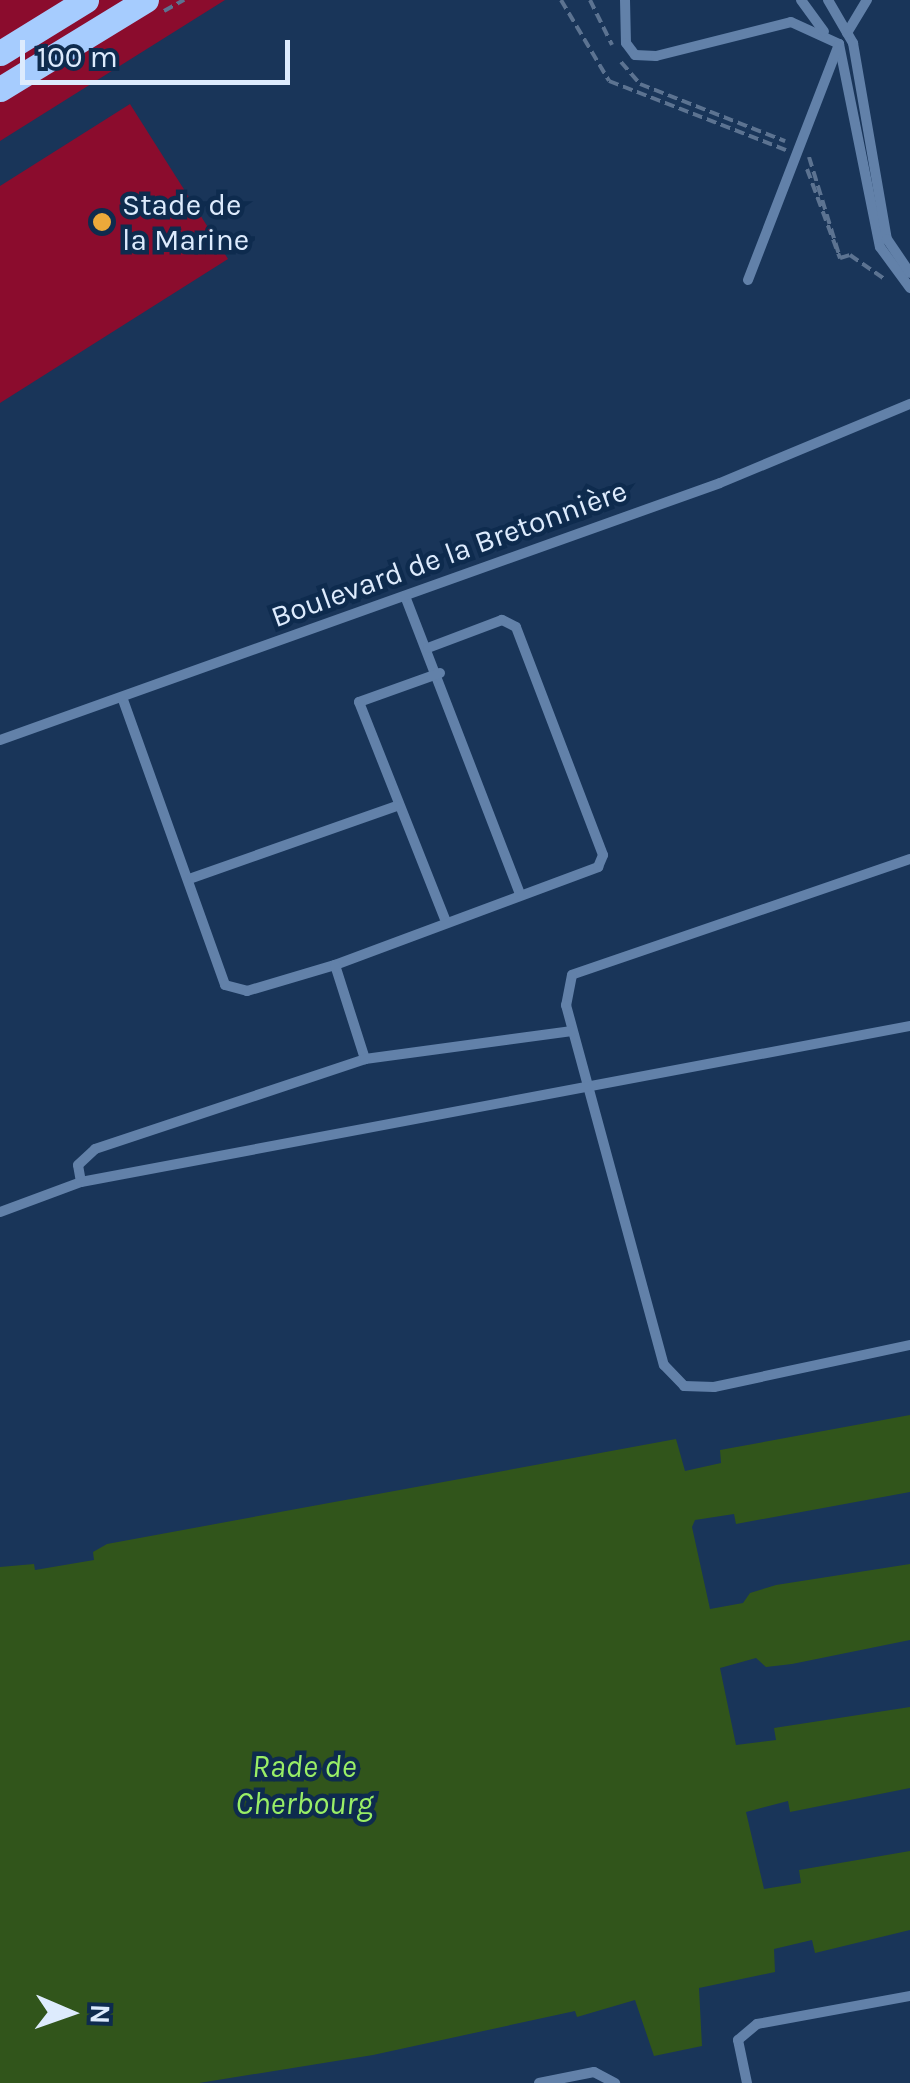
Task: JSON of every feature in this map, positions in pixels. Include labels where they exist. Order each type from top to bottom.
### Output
[{"type":"main road","points":[[0,53],[86,0]]},
{"type":"main road","points":[[0,89],[146,0]]},
{"type":"lane","points":[[625,0],[626,43],[646,57],[790,22],[824,32]]},
{"type":"lane","points":[[801,0],[824,32],[839,44],[880,248],[910,288]]},
{"type":"lane","points":[[828,0],[847,32],[887,240],[910,273]]},
{"type":"lane","points":[[847,32],[866,0]]},
{"type":"lane","points":[[748,280],[839,44]]},
{"type":"lane","name":"Boulevard de la Bretonnière","points":[[0,740],[720,483],[910,404]]},
{"type":"lane","points":[[406,596],[440,673],[520,894]]},
{"type":"lane","points":[[122,697],[192,878],[225,985],[246,991],[334,965],[445,919],[598,867],[603,856],[516,627],[502,620],[428,648]]},
{"type":"lane","points":[[440,673],[359,702],[445,919]]},
{"type":"lane","points":[[192,878],[397,806]]},
{"type":"lane","points":[[910,859],[572,976],[566,1005],[664,1365],[684,1386],[714,1387],[910,1345]]},
{"type":"lane","points":[[334,965],[365,1059]]},
{"type":"lane","points":[[0,1212],[80,1182],[910,1026]]},
{"type":"lane","points":[[80,1182],[78,1165],[95,1149],[365,1059],[572,1031]]},
{"type":"lane","points":[[746,2083],[738,2040],[757,2024],[910,1996]]},
{"type":"lane","points":[[538,2083],[594,2072],[614,2083]]},
{"type":"path","points":[[561,0],[609,81],[796,149],[840,258]]},
{"type":"path","points":[[590,0],[633,80],[796,149],[805,160],[835,260],[850,255],[897,291]]},
{"type":"shaded area","points":[[0,0],[225,0],[0,141]]},
{"type":"shaded area","name":"Stade de la Marine","points":[[130,104],[228,259],[0,403],[0,186]]},
{"type":"water","name":"Rade de Cherbourg","points":[[910,1415],[910,1492],[736,1524],[734,1514],[695,1520],[692,1527],[710,1609],[743,1603],[750,1593],[776,1585],[910,1564],[910,1640],[792,1664],[766,1667],[756,1658],[720,1668],[736,1745],[776,1740],[774,1728],[910,1707],[910,1788],[790,1812],[788,1801],[746,1812],[764,1889],[801,1883],[799,1870],[910,1851],[910,1930],[815,1953],[812,1940],[774,1949],[775,1972],[699,1988],[702,2046],[654,2056],[635,2000],[577,2017],[575,2011],[373,2055],[199,2083],[0,2083],[0,1567],[34,1564],[35,1570],[94,1560],[93,1552],[107,1544],[676,1439],[685,1471],[721,1463],[720,1450]]},
{"type":"place","name":"Stade de la Marine","points":[[102,222]]}]
